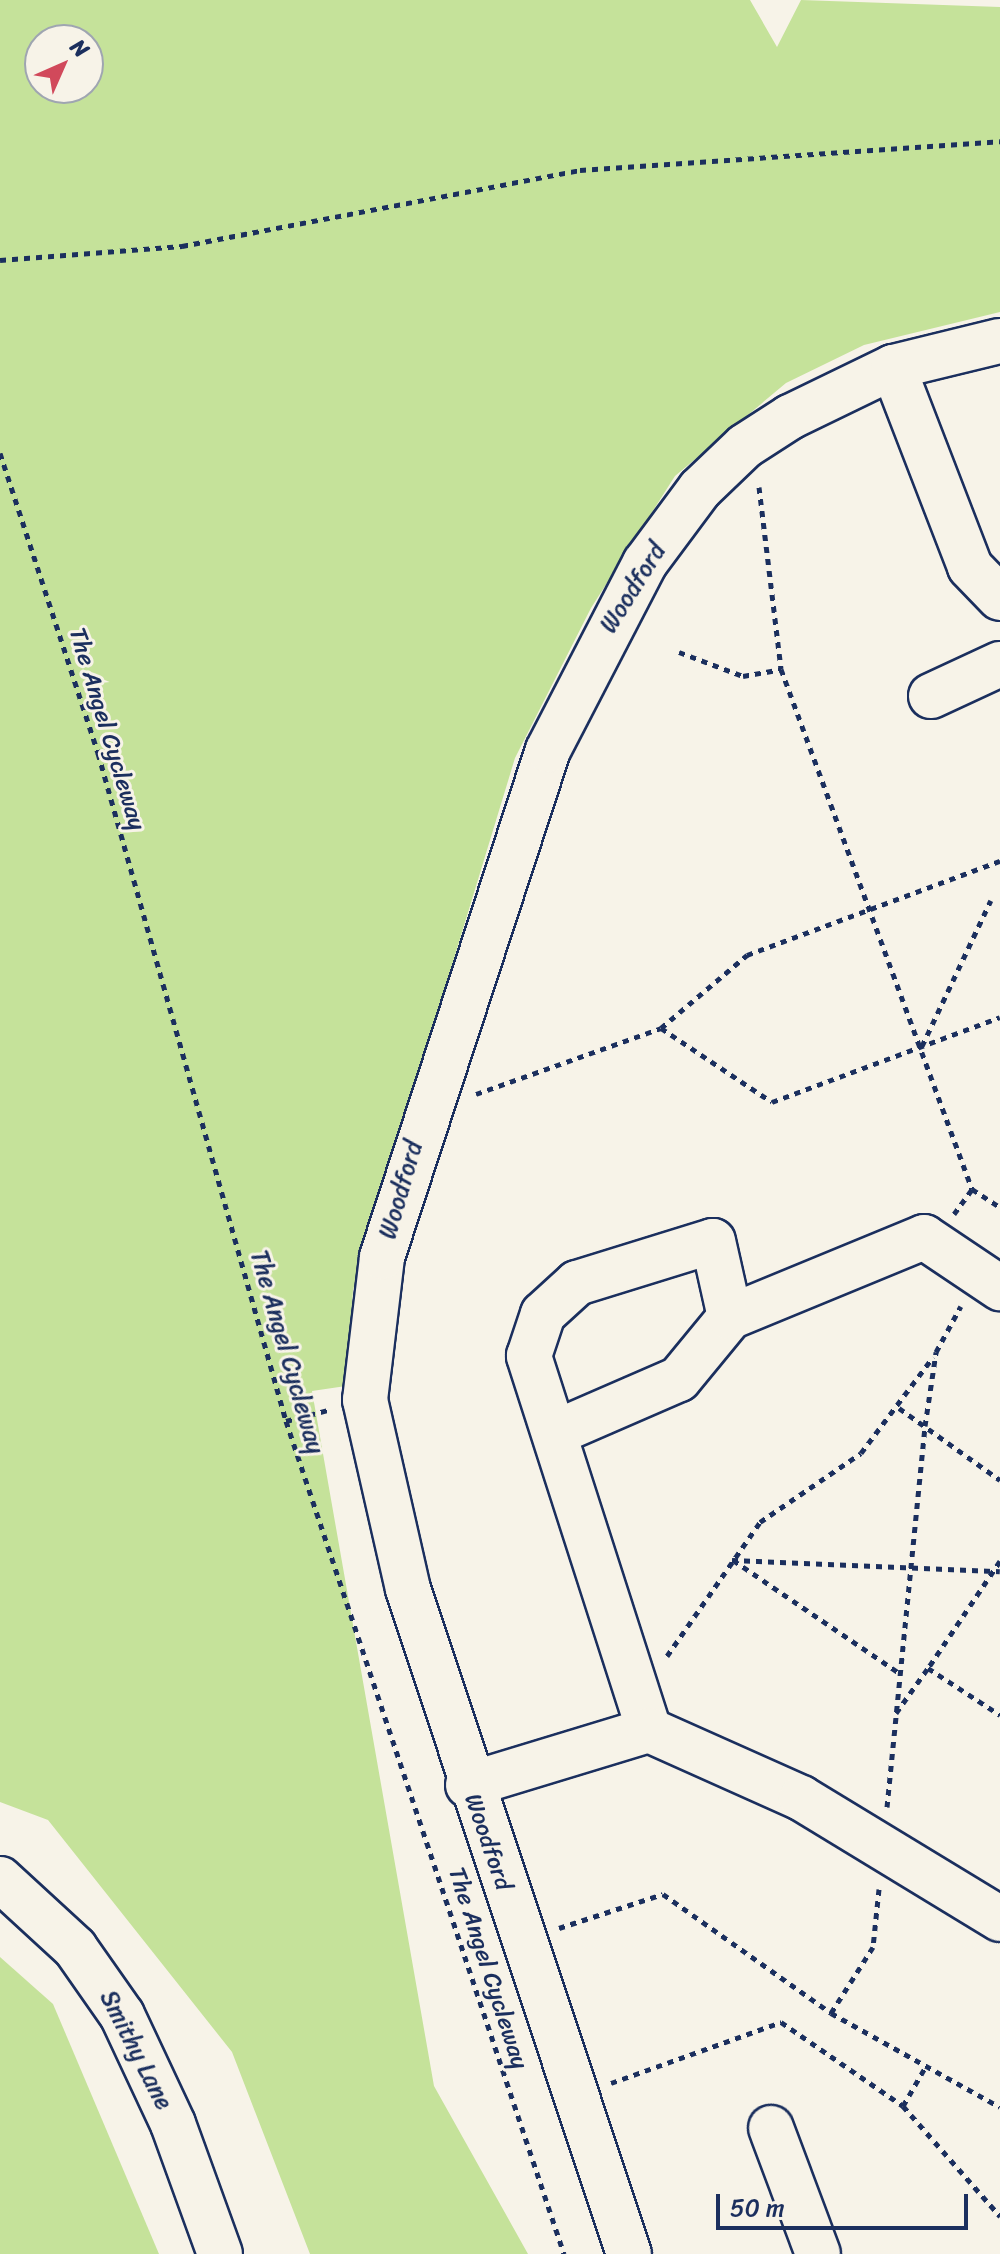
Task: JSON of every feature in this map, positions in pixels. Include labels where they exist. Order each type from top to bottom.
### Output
[{"type":"street","name":"Woodford","points":[[629,2254],[468,1785],[408,1589],[365,1400],[382,1257],[424,1112],[518,832],[594,652],[700,489],[754,441],[893,367],[1000,341]]},
{"type":"street","points":[[893,367],[1000,598]]},
{"type":"street","points":[[931,696],[1000,664]]},
{"type":"street","points":[[557,1432],[679,1379],[730,1317],[924,1237],[989,1281]]},
{"type":"street","points":[[730,1317],[713,1241],[577,1283],[543,1314],[529,1356],[557,1432],[644,1714],[883,1848],[1000,1919]]},
{"type":"street","points":[[468,1785],[644,1714]]},
{"type":"street","name":"Smithy Lane","points":[[0,1879],[75,1948],[122,2015],[173,2124],[220,2254]]},
{"type":"street","points":[[771,2128],[818,2254]]},
{"type":"path","points":[[0,260],[182,246],[580,170],[1000,141]]},
{"type":"path","points":[[754,441],[781,669],[866,911],[921,1046],[972,1189],[1000,1207]]},
{"type":"path","name":"The Angel Cycleway","points":[[0,453],[98,753],[286,1421],[564,2254]]},
{"type":"path","points":[[679,652],[743,676],[781,669]]},
{"type":"path","points":[[424,1112],[661,1028],[747,955],[1000,861]]},
{"type":"path","points":[[921,1046],[991,900]]},
{"type":"path","points":[[661,1028],[772,1102],[1000,1017]]},
{"type":"path","points":[[644,1714],[732,1560],[760,1522],[861,1453],[899,1408],[989,1281]]},
{"type":"path","points":[[831,2013],[873,1947],[910,1565],[936,1352]]},
{"type":"path","points":[[899,1408],[1000,1480]]},
{"type":"path","points":[[732,1560],[997,1570]]},
{"type":"path","points":[[732,1560],[899,1673]]},
{"type":"path","points":[[895,1714],[997,1570],[1000,1561]]},
{"type":"path","points":[[928,1668],[1000,1715]]},
{"type":"path","points":[[558,1928],[663,1894],[831,2013],[1000,2107]]},
{"type":"path","points":[[606,2085],[781,2022],[903,2106],[1000,2216]]},
{"type":"path","points":[[903,2106],[926,2066]]},
{"type":"green space","points":[[0,0],[750,0],[777,47],[801,0],[1000,7],[1000,312],[864,345],[786,383],[675,476],[591,608],[515,758],[353,1290],[346,1386],[312,1391],[434,2086],[528,2254],[310,2254],[232,2052],[48,1820],[0,1802]]},
{"type":"green space","points":[[0,1957],[53,2004],[159,2254],[0,2254]]}]
